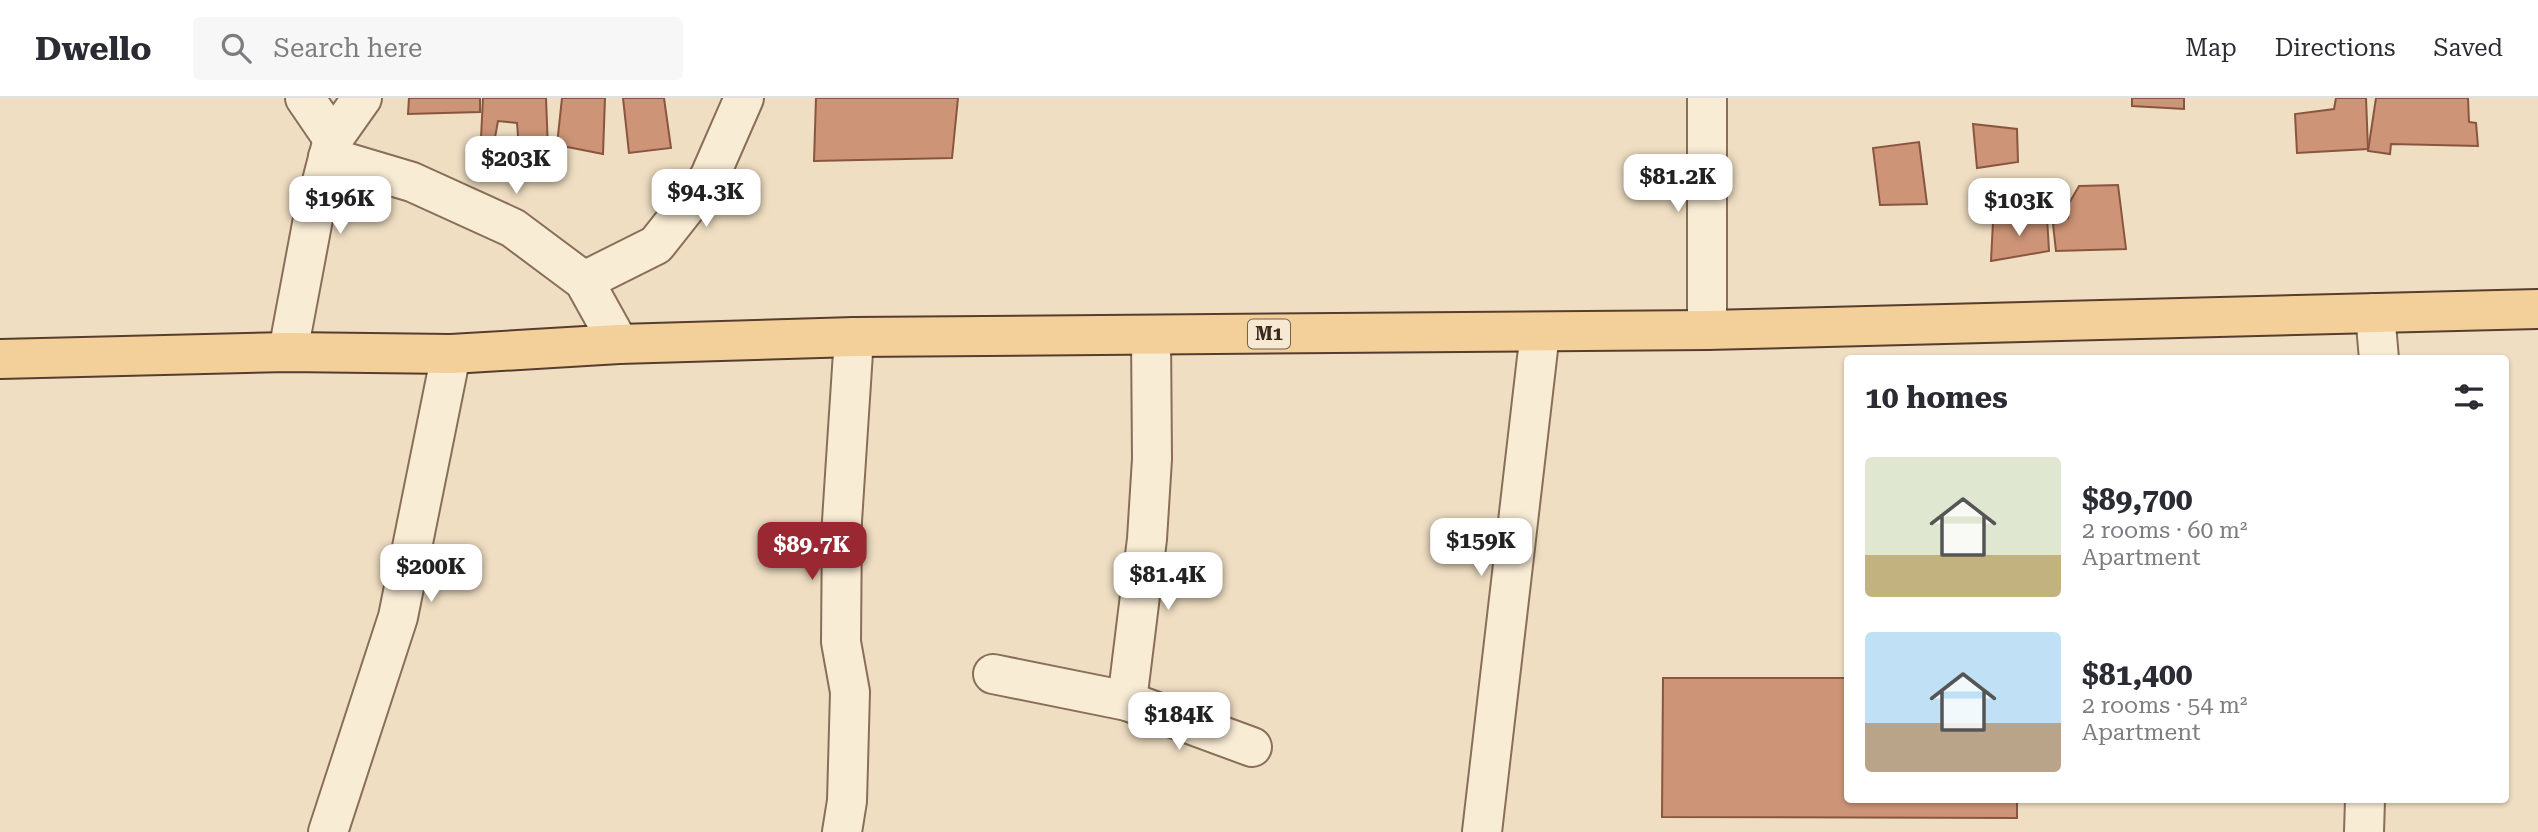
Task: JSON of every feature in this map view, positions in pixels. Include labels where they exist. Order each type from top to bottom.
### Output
[{"type":"main road","name":"M1","points":[[0,359],[288,352],[451,354],[854,337],[1707,330],[2538,309]]},
{"type":"street","points":[[305,98],[330,148],[513,228],[584,281],[619,345]]},
{"type":"street","points":[[288,352],[315,208],[330,148],[362,98]]},
{"type":"street","points":[[584,281],[656,245],[709,178],[744,98]]},
{"type":"street","points":[[1707,98],[1707,330]]},
{"type":"street","points":[[2375,313],[2379,355]]},
{"type":"street","points":[[1482,832],[1540,331]]},
{"type":"street","points":[[1127,701],[1147,539],[1152,459],[1150,335]]},
{"type":"street","points":[[842,832],[847,802],[850,692],[841,642],[842,521],[854,337]]},
{"type":"street","points":[[328,832],[398,617],[451,354]]},
{"type":"street","points":[[993,674],[1127,701],[1251,747]]},
{"type":"street","points":[[2364,832],[2365,803]]},
{"type":"building","points":[[409,98],[480,98],[480,112],[408,114]]},
{"type":"building","points":[[483,98],[546,98],[548,149],[519,149],[517,123],[498,121],[494,143],[481,138]]},
{"type":"building","points":[[562,98],[605,98],[603,154],[557,145]]},
{"type":"building","points":[[623,98],[664,98],[671,148],[629,153]]},
{"type":"building","points":[[816,98],[958,98],[952,158],[814,161]]},
{"type":"building","points":[[2132,98],[2184,98],[2184,109],[2132,106]]},
{"type":"building","points":[[2336,98],[2366,98],[2368,149],[2297,153],[2295,114],[2334,109]]},
{"type":"building","points":[[2376,98],[2468,98],[2469,122],[2476,123],[2478,146],[2391,144],[2390,154],[2368,151]]},
{"type":"building","points":[[1973,124],[2017,129],[2018,162],[1977,168]]},
{"type":"building","points":[[1919,142],[1927,204],[1880,205],[1873,148]]},
{"type":"building","points":[[2118,185],[2126,249],[2056,251],[2053,224],[2068,218],[2067,207],[2079,186]]},
{"type":"building","points":[[2047,217],[2049,251],[1991,261],[1993,222]]},
{"type":"building","points":[[1663,678],[1844,678],[1844,803],[2017,803],[2017,818],[1662,817]]}]
